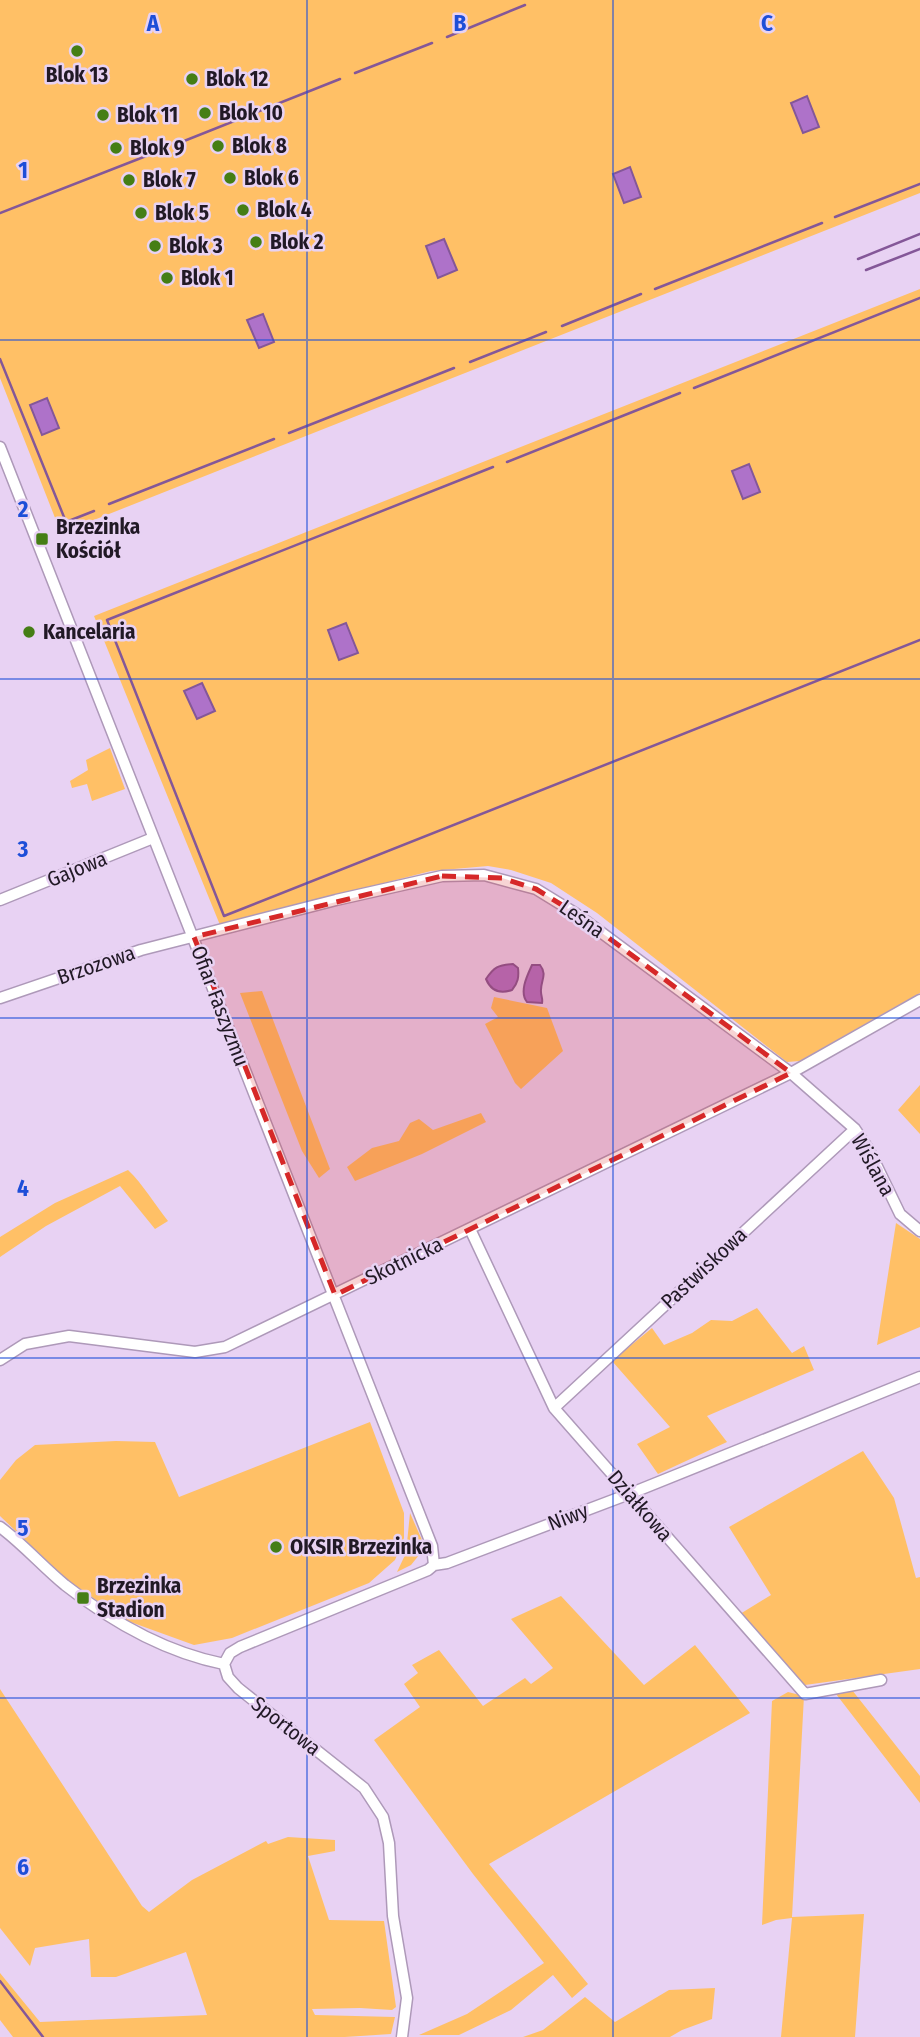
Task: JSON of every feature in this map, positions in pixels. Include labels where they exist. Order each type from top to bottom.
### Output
[{"type":"street","name":"Ofiar Faszyzmu","points":[[0,447],[335,1294],[432,1546],[434,1565]]},
{"type":"street","name":"Gajowa","points":[[0,900],[153,838]]},
{"type":"street","name":"Leśna","points":[[194,937],[442,876],[484,875],[502,878],[536,889],[575,913],[791,1073]]},
{"type":"street","name":"Brzozowa","points":[[0,998],[141,950],[194,937]]},
{"type":"street","points":[[791,1073],[920,1000]]},
{"type":"street","name":"Wiślana","points":[[791,1073],[855,1129],[869,1150],[900,1214],[920,1231]]},
{"type":"street","name":"Skotnicka","points":[[0,1360],[25,1344],[69,1336],[195,1352],[225,1347],[791,1073]]},
{"type":"street","name":"Pastwiskowa","points":[[554,1408],[855,1129]]},
{"type":"street","name":"Działkowa","points":[[470,1228],[554,1408],[805,1694],[881,1680]]},
{"type":"street","name":"Niwy","points":[[224,1664],[230,1653],[240,1647],[428,1570],[434,1565],[447,1563],[629,1493],[920,1377]]},
{"type":"street","points":[[0,1527],[64,1584],[103,1613],[147,1639],[202,1660],[224,1664]]},
{"type":"street","name":"Sportowa","points":[[224,1664],[228,1677],[238,1688],[364,1788],[383,1817],[389,1843],[393,1916],[407,1998],[402,2037]]},
{"type":"highlighted area","points":[[442,876],[502,878],[536,889],[575,913],[791,1073],[335,1295],[194,937]]},
{"type":"shaded area","points":[[0,0],[920,0],[920,193],[61,533],[0,378]]},
{"type":"shaded area","points":[[807,96],[819,127],[803,133],[791,103]]},
{"type":"shaded area","points":[[630,167],[641,197],[624,203],[613,174]]},
{"type":"shaded area","points":[[444,239],[457,270],[438,278],[426,246]]},
{"type":"shaded area","points":[[920,289],[920,993],[800,1061],[787,1062],[597,913],[551,883],[511,870],[488,866],[431,871],[220,925],[94,616]]},
{"type":"shaded area","points":[[263,314],[274,342],[259,348],[247,320]]},
{"type":"shaded area","points":[[47,398],[59,428],[42,435],[30,405]]},
{"type":"shaded area","points":[[749,464],[760,492],[743,499],[732,471]]},
{"type":"shaded area","points":[[346,623],[358,653],[339,660],[328,630]]},
{"type":"shaded area","points":[[202,683],[215,711],[197,719],[184,691]]},
{"type":"shaded area","points":[[110,748],[125,789],[92,801],[87,784],[72,788],[70,781],[88,770],[86,760]]},
{"type":"shaded area","points":[[513,964],[518,968],[518,974],[512,990],[504,992],[493,989],[486,979],[491,972],[497,967]]},
{"type":"shaded area","points":[[532,965],[540,965],[543,972],[542,1003],[527,1002],[525,998],[525,984]]},
{"type":"shaded area","points":[[262,991],[330,1169],[319,1178],[302,1151],[240,993]]},
{"type":"shaded area","points":[[494,997],[547,1008],[563,1051],[521,1089],[515,1083],[485,1024],[498,1017],[491,1008]]},
{"type":"shaded area","points":[[920,1085],[920,1134],[898,1110]]},
{"type":"shaded area","points":[[481,1113],[486,1122],[422,1154],[355,1181],[347,1167],[372,1148],[399,1141],[410,1123],[419,1119],[433,1130]]},
{"type":"shaded area","points":[[128,1170],[168,1221],[155,1229],[120,1186],[46,1226],[0,1257],[0,1237],[55,1203]]},
{"type":"shaded area","points":[[896,1223],[920,1239],[920,1327],[877,1345]]},
{"type":"shaded area","points":[[757,1308],[792,1353],[804,1346],[814,1370],[707,1416],[727,1442],[658,1474],[637,1444],[670,1427],[612,1361],[652,1328],[664,1345],[692,1333],[711,1320],[732,1321]]},
{"type":"shaded area","points":[[370,1422],[404,1513],[404,1538],[395,1560],[369,1583],[232,1638],[194,1645],[125,1620],[66,1579],[0,1516],[0,1480],[16,1460],[35,1445],[155,1442],[179,1497]]},
{"type":"shaded area","points":[[863,1451],[894,1498],[916,1578],[920,1577],[920,1669],[805,1685],[740,1614],[771,1595],[729,1527]]},
{"type":"shaded area","points":[[410,1513],[424,1549],[411,1565],[397,1572],[406,1553]]},
{"type":"shaded area","points":[[561,1596],[644,1685],[695,1645],[750,1713],[489,1864],[588,1984],[572,1998],[553,1975],[511,2010],[459,2035],[419,2035],[467,2014],[544,1963],[473,1874],[374,1740],[420,1707],[404,1684],[418,1673],[412,1665],[439,1650],[483,1706],[525,1678],[531,1684],[553,1668],[511,1619]]},
{"type":"shaded area","points":[[0,1689],[142,1906],[149,1912],[192,1880],[266,1841],[268,1844],[288,1837],[335,1840],[335,1851],[308,1856],[329,1920],[384,1921],[396,2007],[392,2010],[312,2009],[315,2015],[395,2017],[391,2034],[345,2037],[13,2037],[0,2020],[0,1973],[40,2022],[207,2015],[186,1952],[116,1977],[91,1977],[89,1939],[35,1948],[30,1966],[0,1928]]},
{"type":"shaded area","points":[[852,1690],[920,1776],[920,1803],[836,1694]]},
{"type":"shaded area","points":[[788,1692],[804,1696],[792,1917],[864,1914],[855,2037],[781,2037],[792,1918],[762,1925],[772,1701]]},
{"type":"shaded area","points":[[715,1988],[712,2019],[670,2037],[523,2037],[543,2030],[585,1997],[615,2022],[669,1990]]},
{"type":"waterway","points":[[447,37],[525,5]]},
{"type":"waterway","points":[[355,73],[432,43]]},
{"type":"waterway","points":[[174,145],[340,79]]},
{"type":"waterway","points":[[0,213],[159,151]]},
{"type":"waterway","points":[[835,217],[920,184]]},
{"type":"waterway","points":[[655,289],[822,223]]},
{"type":"waterway","points":[[858,259],[920,234]]},
{"type":"waterway","points":[[866,270],[920,249]]},
{"type":"waterway","points":[[562,326],[641,294]]},
{"type":"waterway","points":[[694,388],[920,298]]},
{"type":"waterway","points":[[470,362],[546,332]]},
{"type":"waterway","points":[[0,359],[66,522],[94,511]]},
{"type":"waterway","points":[[289,433],[454,368]]},
{"type":"waterway","points":[[507,462],[680,393]]},
{"type":"waterway","points":[[109,504],[274,439]]},
{"type":"waterway","points":[[493,467],[107,620],[224,916],[920,640]]},
{"type":"waterway","points":[[0,1981],[43,2037]]},
{"type":"place","name":"Blok 13","points":[[77,51]]},
{"type":"place","name":"Blok 12","points":[[192,79]]},
{"type":"place","name":"Blok 10","points":[[205,113]]},
{"type":"place","name":"Blok 11","points":[[103,115]]},
{"type":"place","name":"Blok 8","points":[[218,146]]},
{"type":"place","name":"Blok 9","points":[[116,148]]},
{"type":"place","name":"Blok 6","points":[[230,178]]},
{"type":"place","name":"Blok 7","points":[[129,180]]},
{"type":"place","name":"Blok 4","points":[[243,210]]},
{"type":"place","name":"Blok 5","points":[[141,213]]},
{"type":"place","name":"Blok 2","points":[[256,242]]},
{"type":"place","name":"Blok 3","points":[[155,246]]},
{"type":"place","name":"Blok 1","points":[[167,278]]},
{"type":"place","name":"Brzezinka Kościół","points":[[42,539]]},
{"type":"place","name":"Kancelaria","points":[[29,632]]},
{"type":"place","name":"OKSIR Brzezinka","points":[[276,1547]]},
{"type":"place","name":"Brzezinka Stadion","points":[[83,1598]]}]
